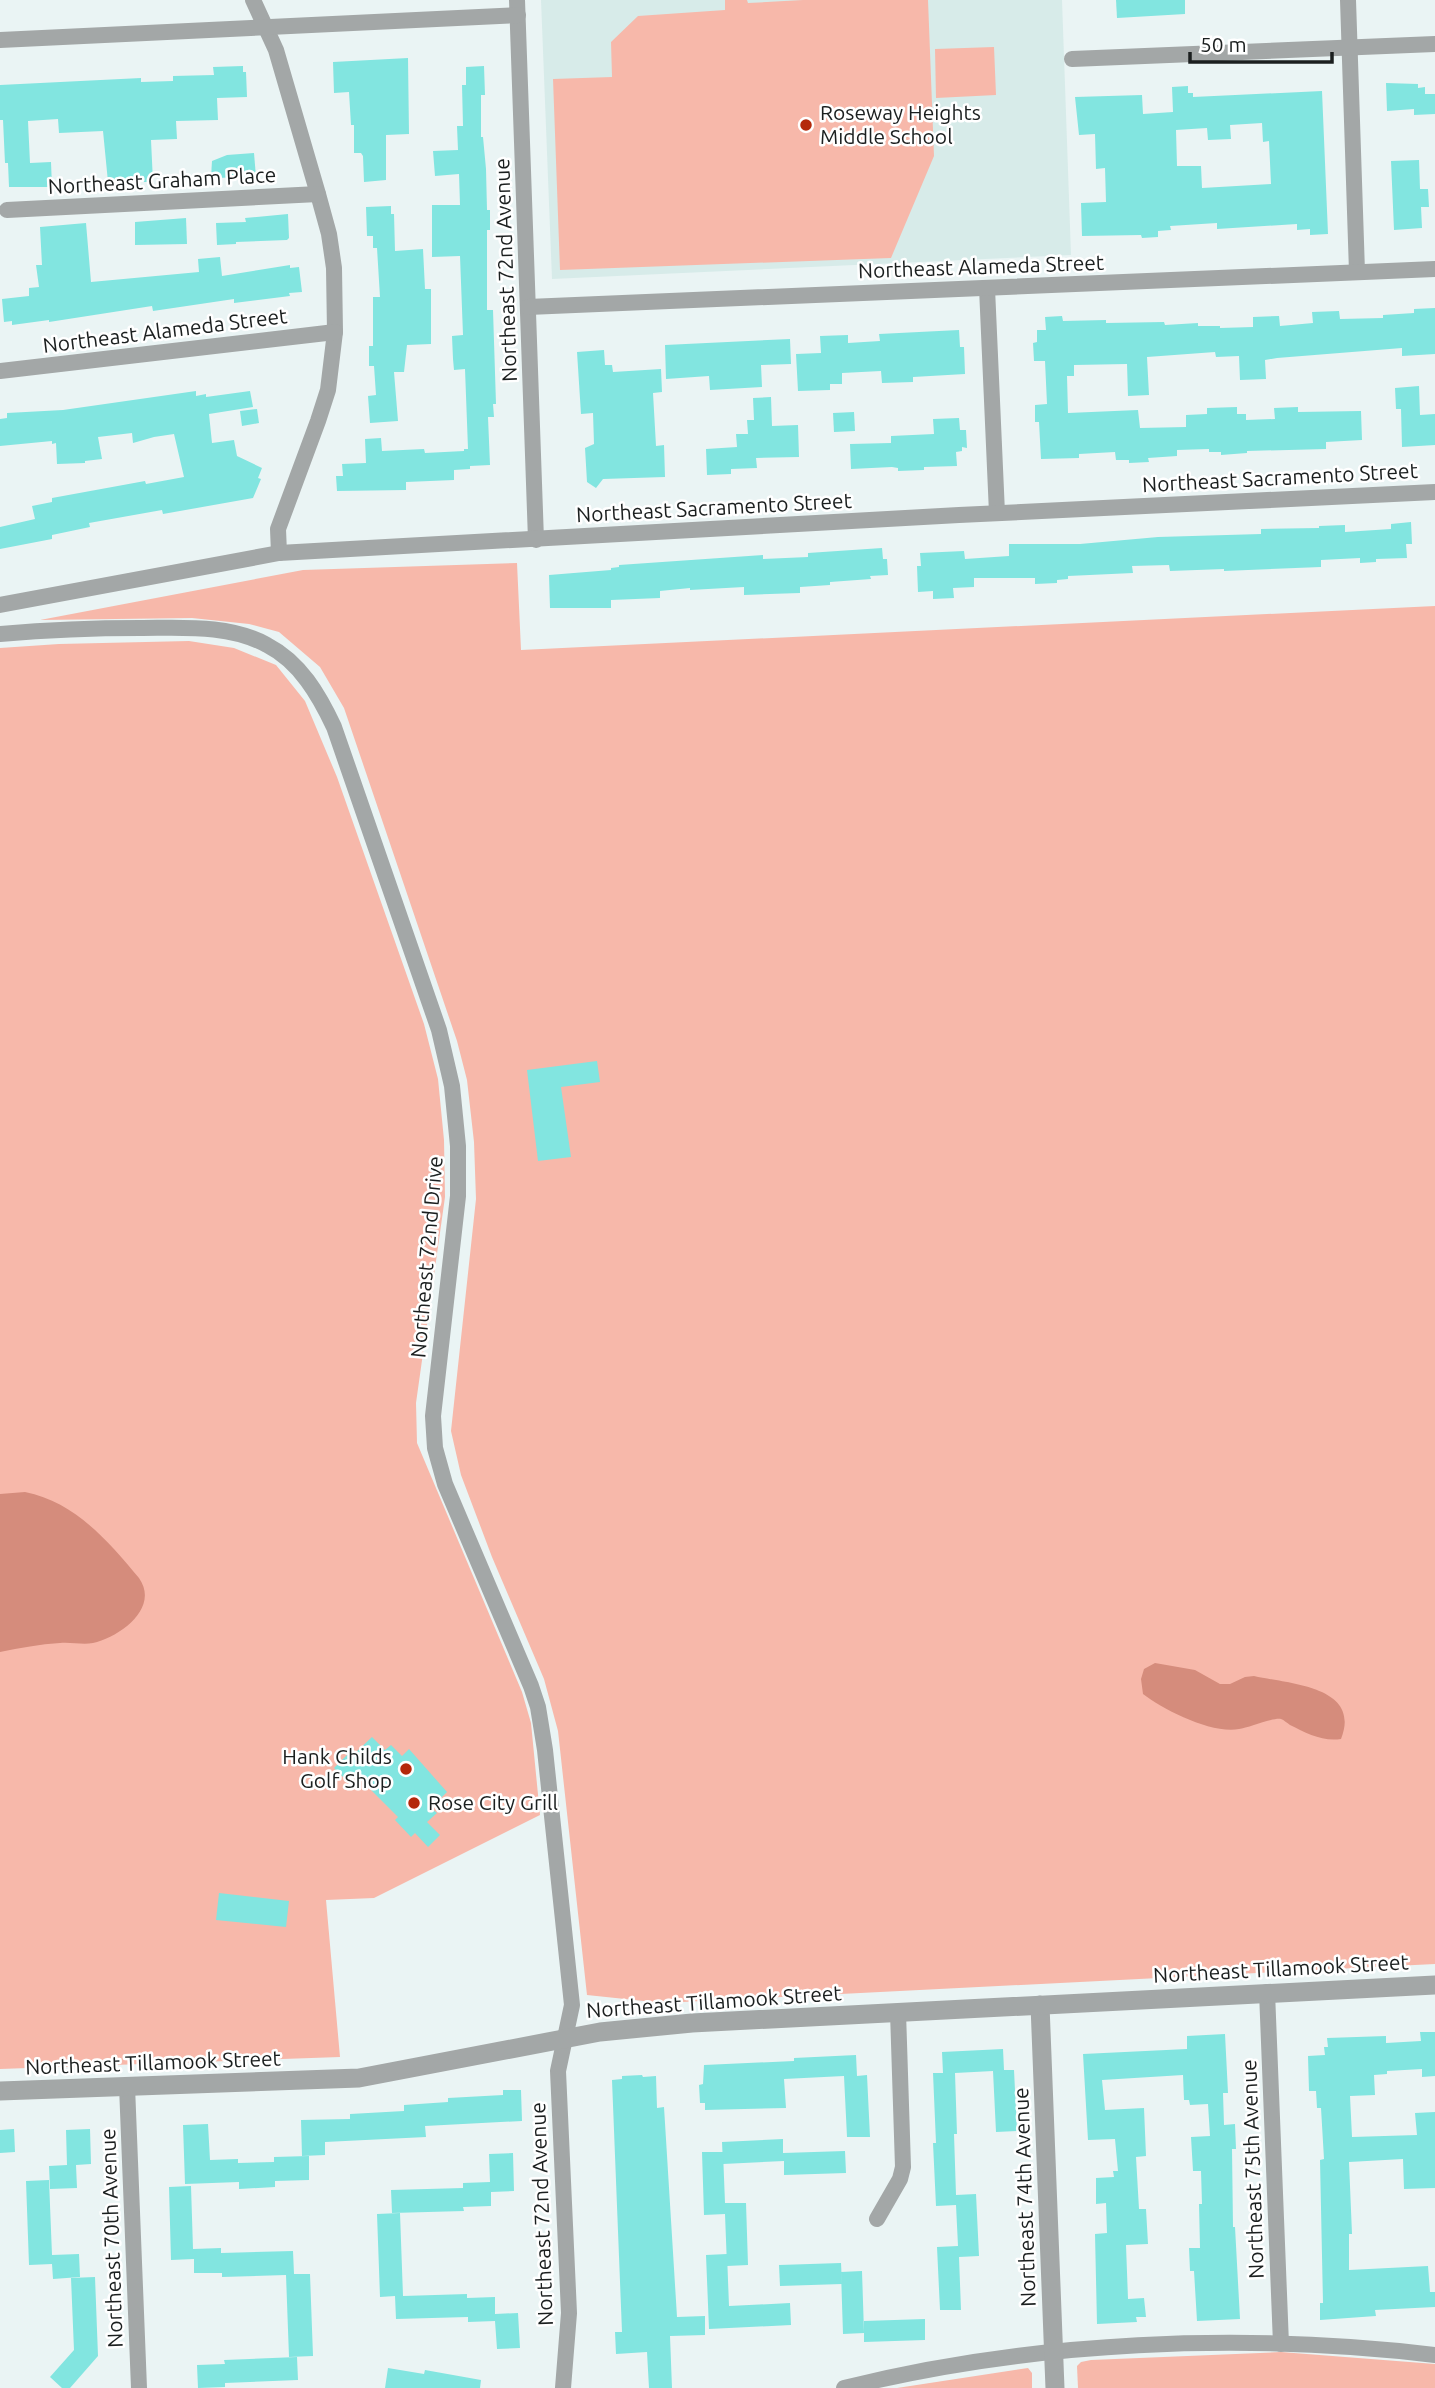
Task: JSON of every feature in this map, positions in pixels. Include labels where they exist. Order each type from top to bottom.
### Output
[{"type":"street","points":[[253,0],[276,50],[329,234],[334,268],[335,332],[328,390],[278,529],[279,553]]},
{"type":"street","points":[[1348,0],[1357,272]]},
{"type":"street","points":[[0,40],[265,26],[517,7]]},
{"type":"street","name":"Northeast 72nd Avenue","points":[[517,7],[536,540]]},
{"type":"street","points":[[1072,59],[1435,44]]},
{"type":"street","name":"Northeast Graham Place","points":[[7,210],[318,194]]},
{"type":"street","name":"Northeast Alameda Street","points":[[528,307],[1435,269]]},
{"type":"street","points":[[987,288],[997,513]]},
{"type":"street","name":"Northeast Alameda Street","points":[[0,371],[335,332]]},
{"type":"street","name":"Northeast Sacramento Street","points":[[0,605],[279,553],[997,513],[1435,492]]},
{"type":"street","name":"Northeast 72nd Drive","points":[[0,634],[138,628],[216,629],[237,633],[268,645],[301,673],[324,706],[334,727],[439,1030],[452,1086],[458,1146],[458,1196],[433,1432],[439,1468],[538,1707],[572,2006],[563,2038]]},
{"type":"street","name":"Northeast Tillamook Street","points":[[0,2091],[359,2078],[563,2038],[679,2024],[1435,1984]]},
{"type":"street","name":"Northeast 75th Avenue","points":[[1267,1992],[1281,2344]]},
{"type":"street","name":"Northeast 74th Avenue","points":[[1040,2005],[1054,2370]]},
{"type":"street","points":[[877,2218],[900,2179],[903,2167],[898,2012]]},
{"type":"street","name":"Northeast 72nd Avenue","points":[[563,2038],[558,2071],[569,2313],[563,2388]]},
{"type":"street","name":"Northeast 70th Avenue","points":[[127,2086],[139,2388]]},
{"type":"street","points":[[844,2388],[930,2370],[1054,2370],[1171,2346],[1281,2344],[1435,2355]]},
{"type":"shaded area","name":"Roseway Heights Middle School","points":[[541,0],[1062,0],[1071,255],[552,279]]},
{"type":"shaded area","name":"Roseway Heights Middle School","points":[[725,0],[747,0],[748,3],[928,0],[934,156],[891,258],[560,270],[553,79],[612,77],[611,42],[638,16],[725,10]]},
{"type":"shaded area","points":[[994,47],[996,95],[936,98],[935,49]]},
{"type":"shaded area","points":[[517,563],[521,650],[1435,606],[1435,1964],[663,2003],[587,1995],[558,1731],[544,1679],[492,1557],[461,1475],[451,1431],[476,1199],[474,1142],[467,1080],[457,1041],[344,708],[320,667],[279,632],[249,624],[192,618],[40,620],[303,570]]},
{"type":"shaded area","points":[[189,641],[234,648],[276,665],[305,701],[337,777],[424,1024],[438,1079],[444,1140],[445,1197],[416,1403],[417,1443],[522,1692],[531,1723],[540,1815],[374,1898],[326,1900],[340,2057],[0,2069],[0,648]]},
{"type":"shaded area","points":[[25,1492],[60,1504],[75,1514],[115,1550],[139,1578],[144,1589],[141,1610],[134,1620],[115,1635],[93,1643],[30,1646],[0,1652],[0,1494]]},
{"type":"shaded area","points":[[1155,1663],[1195,1670],[1220,1684],[1230,1684],[1254,1676],[1302,1685],[1318,1691],[1332,1698],[1341,1708],[1345,1721],[1341,1739],[1315,1736],[1281,1719],[1228,1730],[1188,1719],[1143,1694],[1141,1679],[1144,1669]]},
{"type":"shaded area","points":[[1281,2352],[1435,2364],[1435,2388],[1078,2388],[1077,2366],[1081,2362],[1091,2360]]},
{"type":"shaded area","points":[[1028,2368],[1032,2373],[1032,2388],[897,2388]]},
{"type":"building","points":[[1116,0],[1185,0],[1185,14],[1117,18]]},
{"type":"building","points":[[408,58],[409,134],[386,135],[386,180],[364,182],[363,156],[361,153],[354,153],[354,125],[351,125],[349,92],[334,93],[333,62]]},
{"type":"building","points":[[243,66],[243,72],[246,72],[247,97],[217,98],[218,120],[176,121],[177,139],[151,140],[153,182],[108,182],[103,131],[59,133],[58,119],[28,121],[30,163],[51,162],[52,187],[9,187],[3,120],[0,120],[0,85],[141,78],[141,82],[173,81],[173,76],[214,75],[213,67]]},
{"type":"building","points":[[484,66],[485,95],[481,95],[481,137],[486,169],[487,210],[490,210],[490,230],[487,230],[487,310],[493,310],[496,404],[493,404],[494,417],[488,417],[490,465],[454,470],[454,480],[406,482],[406,490],[337,491],[336,476],[343,476],[342,464],[366,463],[365,439],[381,438],[382,451],[424,449],[425,453],[468,449],[465,369],[454,370],[452,336],[463,335],[460,256],[432,257],[432,205],[460,205],[459,174],[435,176],[433,151],[458,150],[457,126],[463,126],[462,85],[466,85],[466,67]]},
{"type":"building","points":[[1386,83],[1418,84],[1418,88],[1425,87],[1425,94],[1435,94],[1435,114],[1414,115],[1414,109],[1387,111]]},
{"type":"building","points":[[1188,86],[1188,93],[1193,93],[1193,97],[1322,91],[1328,234],[1310,235],[1310,229],[1297,230],[1297,224],[1217,229],[1217,223],[1170,226],[1171,230],[1158,231],[1158,237],[1082,236],[1081,203],[1106,202],[1105,168],[1096,169],[1095,134],[1079,135],[1075,97],[1142,95],[1143,114],[1173,112],[1172,87]],"holes":[[[1262,123],[1263,142],[1269,141],[1271,184],[1202,188],[1201,166],[1177,166],[1176,130],[1207,128],[1208,140],[1231,139],[1230,125]]]},
{"type":"building","points":[[254,153],[256,177],[211,178],[212,161],[227,155]]},
{"type":"building","points":[[1419,160],[1420,189],[1428,189],[1429,207],[1421,207],[1422,228],[1394,230],[1391,161]]},
{"type":"building","points":[[391,206],[391,214],[394,214],[395,251],[423,249],[425,289],[431,289],[431,344],[407,345],[404,372],[394,372],[398,421],[370,423],[368,396],[376,395],[374,366],[369,366],[369,346],[373,346],[373,297],[380,297],[377,248],[373,248],[373,236],[367,236],[366,207]]},
{"type":"building","points":[[288,214],[287,240],[217,245],[216,223],[246,222],[245,218]]},
{"type":"building","points":[[186,218],[187,244],[135,245],[135,222]]},
{"type":"building","points":[[86,223],[91,282],[199,272],[198,259],[220,257],[222,276],[290,265],[290,268],[299,267],[302,292],[289,293],[290,296],[234,303],[234,299],[153,311],[152,306],[49,322],[12,325],[12,321],[4,322],[2,299],[29,296],[29,288],[39,287],[36,265],[42,265],[40,227]]},
{"type":"building","points":[[1435,308],[1435,354],[1402,356],[1402,348],[1277,358],[1265,360],[1266,379],[1240,380],[1239,356],[1216,357],[1215,352],[1147,357],[1149,395],[1128,396],[1127,364],[1074,365],[1074,376],[1067,376],[1068,413],[1138,410],[1140,428],[1186,427],[1186,415],[1207,414],[1207,408],[1237,407],[1237,414],[1246,414],[1246,420],[1275,419],[1274,408],[1298,407],[1298,412],[1361,411],[1362,440],[1326,442],[1326,449],[1247,451],[1221,455],[1221,452],[1209,452],[1209,449],[1177,450],[1177,456],[1148,458],[1149,462],[1129,463],[1129,460],[1116,460],[1115,452],[1079,454],[1079,458],[1041,459],[1035,405],[1047,404],[1045,361],[1034,361],[1033,343],[1037,342],[1037,330],[1046,330],[1045,317],[1062,316],[1063,321],[1106,320],[1106,323],[1198,323],[1198,326],[1220,328],[1253,327],[1253,317],[1279,316],[1280,326],[1313,323],[1312,312],[1339,311],[1340,319],[1383,318],[1383,315],[1414,313],[1414,309]]},
{"type":"building","points":[[959,330],[960,347],[964,347],[965,374],[913,377],[913,382],[882,383],[881,371],[842,373],[842,384],[830,384],[830,390],[798,391],[796,354],[821,353],[820,336],[848,335],[848,343],[880,341],[879,334]]},
{"type":"building","points":[[790,339],[791,364],[761,365],[762,387],[710,390],[709,376],[666,379],[665,345]]},
{"type":"building","points":[[604,350],[605,365],[612,365],[613,372],[661,369],[662,392],[653,393],[656,446],[664,445],[665,477],[603,479],[596,488],[587,482],[585,448],[594,444],[593,413],[581,414],[577,352]]},
{"type":"building","points":[[1419,386],[1420,415],[1435,414],[1435,445],[1402,447],[1401,409],[1396,409],[1395,388]]},
{"type":"building","points":[[196,391],[196,396],[206,394],[206,397],[250,391],[253,407],[209,414],[212,443],[234,440],[237,456],[262,468],[258,478],[261,479],[253,498],[163,514],[162,510],[89,523],[90,527],[52,535],[52,539],[0,549],[0,527],[35,519],[32,506],[52,502],[52,498],[145,481],[146,484],[184,477],[174,434],[133,443],[132,433],[98,437],[102,459],[57,464],[56,443],[52,444],[52,441],[0,446],[0,419],[7,418],[7,413],[63,410]]},
{"type":"building","points":[[771,397],[772,426],[798,425],[799,457],[756,458],[757,468],[731,469],[731,474],[707,475],[706,449],[737,447],[736,434],[748,434],[747,420],[754,420],[753,398]]},
{"type":"building","points":[[257,409],[259,423],[242,426],[240,411]]},
{"type":"building","points":[[854,412],[855,431],[834,432],[833,413]]},
{"type":"building","points":[[959,418],[960,430],[966,430],[967,448],[962,447],[962,451],[956,452],[957,466],[898,471],[898,468],[892,467],[851,469],[850,444],[891,443],[891,436],[934,434],[933,419]]},
{"type":"building","points":[[1411,522],[1412,544],[1406,544],[1407,558],[1376,559],[1376,562],[1360,563],[1360,558],[1321,560],[1321,567],[1224,571],[1170,571],[1169,565],[1132,566],[1133,573],[1068,576],[1068,579],[1057,580],[1057,583],[1035,584],[1035,578],[974,578],[974,587],[953,588],[954,598],[933,599],[933,591],[918,592],[917,566],[921,566],[920,553],[964,551],[965,559],[1009,556],[1009,544],[1080,544],[1158,537],[1261,534],[1261,529],[1345,525],[1345,532],[1391,529],[1391,524]]},
{"type":"building","points":[[882,548],[883,559],[887,559],[888,575],[800,587],[800,593],[744,595],[744,587],[690,588],[660,591],[660,598],[611,600],[611,608],[550,608],[549,575],[611,570],[619,565],[763,555],[763,559],[808,557],[808,553]]},
{"type":"building","points":[[597,1061],[600,1082],[561,1087],[571,1157],[538,1161],[527,1070]]},
{"type":"building","points":[[372,1737],[385,1750],[391,1745],[402,1756],[409,1749],[447,1792],[431,1808],[437,1813],[427,1822],[440,1835],[428,1847],[415,1833],[411,1837],[395,1820],[398,1817],[356,1775],[348,1782],[334,1768],[351,1751],[354,1754]]},
{"type":"building","points":[[219,1893],[289,1901],[286,1927],[216,1920]]},
{"type":"building","points":[[1420,2032],[1435,2032],[1435,2076],[1422,2077],[1422,2069],[1387,2071],[1387,2074],[1374,2075],[1375,2095],[1350,2096],[1352,2137],[1417,2135],[1415,2113],[1435,2112],[1435,2188],[1404,2189],[1403,2159],[1349,2162],[1352,2234],[1349,2234],[1349,2270],[1428,2266],[1430,2292],[1435,2292],[1435,2307],[1375,2310],[1376,2316],[1320,2320],[1320,2303],[1323,2303],[1320,2160],[1324,2159],[1321,2108],[1317,2108],[1316,2091],[1309,2091],[1308,2056],[1325,2055],[1327,2038],[1386,2036],[1386,2043],[1421,2041]]},
{"type":"building","points":[[1225,2034],[1228,2093],[1223,2093],[1224,2125],[1235,2124],[1236,2149],[1232,2149],[1233,2227],[1240,2319],[1197,2321],[1194,2271],[1190,2271],[1189,2248],[1200,2248],[1201,2171],[1193,2171],[1191,2137],[1210,2136],[1208,2104],[1190,2105],[1189,2100],[1184,2100],[1183,2075],[1102,2080],[1105,2110],[1144,2108],[1146,2156],[1136,2157],[1139,2209],[1146,2209],[1148,2244],[1126,2245],[1128,2299],[1144,2298],[1146,2317],[1136,2317],[1137,2322],[1097,2324],[1095,2234],[1107,2233],[1106,2203],[1096,2204],[1096,2178],[1114,2177],[1113,2171],[1118,2171],[1115,2139],[1088,2140],[1083,2054],[1187,2049],[1187,2036]]},
{"type":"building","points":[[1003,2049],[1004,2070],[1014,2070],[1017,2131],[996,2132],[993,2071],[955,2073],[956,2195],[976,2194],[979,2256],[959,2257],[961,2310],[940,2310],[937,2247],[958,2246],[956,2205],[936,2206],[933,2073],[943,2073],[942,2052]]},
{"type":"building","points":[[856,2055],[857,2076],[867,2075],[870,2137],[847,2137],[844,2076],[784,2079],[786,2108],[705,2110],[705,2103],[700,2103],[699,2085],[703,2084],[704,2065]]},
{"type":"building","points":[[622,2076],[656,2076],[657,2108],[664,2107],[677,2317],[705,2316],[705,2335],[670,2336],[672,2388],[649,2388],[647,2352],[616,2354],[615,2332],[622,2332],[612,2080],[622,2079]]},
{"type":"building","points":[[503,2090],[521,2090],[522,2121],[425,2126],[426,2137],[325,2142],[325,2155],[302,2156],[301,2120],[350,2119],[350,2114],[404,2111],[404,2105],[448,2102],[448,2098],[503,2095]]},
{"type":"building","points":[[208,2124],[210,2160],[238,2159],[238,2163],[274,2162],[274,2157],[309,2156],[309,2180],[275,2181],[275,2187],[239,2189],[239,2182],[185,2184],[183,2125]]},
{"type":"building","points":[[14,2129],[15,2152],[0,2153],[0,2130]]},
{"type":"building","points":[[90,2129],[91,2164],[76,2165],[77,2188],[50,2189],[49,2166],[67,2165],[66,2130]]},
{"type":"building","points":[[783,2139],[783,2153],[845,2151],[846,2173],[784,2175],[784,2161],[723,2164],[722,2142]]},
{"type":"building","points":[[702,2152],[723,2152],[725,2203],[746,2203],[748,2265],[727,2266],[725,2214],[704,2215]]},
{"type":"building","points":[[513,2153],[514,2191],[491,2192],[491,2206],[463,2207],[464,2211],[392,2213],[391,2190],[463,2188],[463,2183],[490,2182],[489,2154]]},
{"type":"building","points":[[49,2180],[52,2255],[79,2254],[80,2277],[53,2279],[52,2264],[29,2265],[26,2181]]},
{"type":"building","points":[[191,2186],[193,2249],[221,2248],[221,2253],[293,2251],[294,2274],[310,2274],[313,2356],[289,2357],[286,2275],[222,2277],[222,2273],[194,2273],[194,2259],[171,2260],[169,2187]]},
{"type":"building","points":[[400,2213],[403,2296],[467,2294],[467,2298],[495,2297],[495,2314],[518,2313],[520,2348],[497,2349],[495,2321],[468,2322],[468,2317],[396,2319],[395,2296],[380,2297],[377,2214]]},
{"type":"building","points":[[727,2254],[729,2306],[790,2303],[791,2325],[709,2329],[706,2255]]},
{"type":"building","points":[[841,2263],[842,2284],[780,2286],[779,2265]]},
{"type":"building","points":[[862,2271],[864,2332],[864,2321],[925,2319],[925,2340],[864,2342],[864,2333],[843,2334],[841,2272]]},
{"type":"building","points":[[95,2277],[98,2356],[70,2388],[62,2388],[50,2377],[74,2350],[71,2278]]},
{"type":"building","points":[[297,2357],[298,2380],[225,2383],[225,2387],[198,2388],[197,2365],[225,2364],[224,2360]]},
{"type":"building","points":[[388,2368],[424,2374],[425,2370],[481,2380],[480,2388],[385,2388]]},
{"type":"place","name":"Roseway Heights Middle School","points":[[806,125]]},
{"type":"place","name":"Hank Childs Golf Shop","points":[[406,1769]]},
{"type":"place","name":"Rose City Grill","points":[[414,1803]]}]
